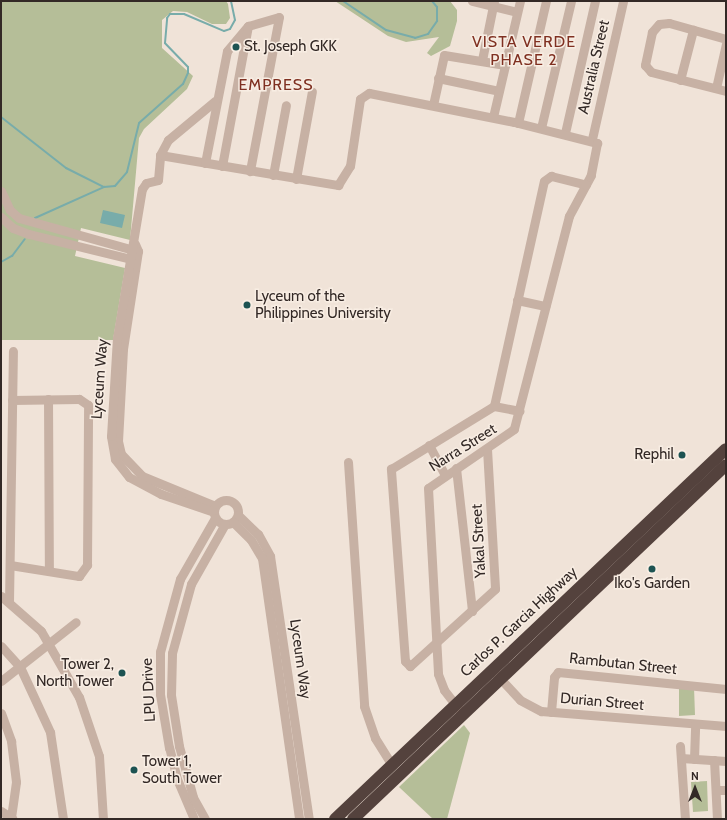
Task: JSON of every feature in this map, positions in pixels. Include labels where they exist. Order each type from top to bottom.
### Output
[{"type":"highway","name":"Carlos P. Garcia Highway","points":[[335,819],[372,792],[496,674],[726,449]]},
{"type":"highway","name":"Carlos P. Garcia Highway","points":[[496,674],[726,465]]},
{"type":"highway","name":"Carlos P. Garcia Highway","points":[[353,819],[392,765],[459,709]]},
{"type":"street","points":[[472,1],[493,4],[517,12]]},
{"type":"street","points":[[493,117],[520,1]]},
{"type":"street","points":[[518,123],[546,1]]},
{"type":"street","points":[[541,128],[571,1]]},
{"type":"street","points":[[565,133],[595,1]]},
{"type":"street","name":"Australia Street","points":[[592,139],[623,1]]},
{"type":"street","points":[[482,60],[493,4]]},
{"type":"street","points":[[205,163],[223,59],[248,26],[279,17],[250,170]]},
{"type":"street","points":[[726,39],[669,23],[655,26],[645,65],[651,72],[726,91]]},
{"type":"street","points":[[222,166],[248,26]]},
{"type":"street","points":[[680,80],[693,30]]},
{"type":"street","points":[[716,88],[726,44]]},
{"type":"street","points":[[432,105],[444,55],[482,60],[505,65]]},
{"type":"street","points":[[438,78],[499,91]]},
{"type":"street","points":[[296,179],[312,91]]},
{"type":"street","points":[[160,155],[334,186],[345,180],[360,99],[365,94],[493,117],[592,139]]},
{"type":"street","points":[[134,253],[142,189],[146,183],[158,180],[160,155],[174,133],[215,101]]},
{"type":"street","points":[[273,175],[286,105]]},
{"type":"street","name":"Narra Street","points":[[459,709],[440,681],[436,646],[427,492],[431,485],[510,434],[520,411],[545,306],[569,216],[586,185],[598,148],[592,139]]},
{"type":"street","points":[[494,406],[517,300],[548,176],[586,185]]},
{"type":"street","points":[[1,191],[14,215],[134,253]]},
{"type":"street","points":[[1,217],[13,228],[29,234],[70,244],[134,253]]},
{"type":"street","points":[[70,244],[72,234]]},
{"type":"street","name":"Lyceum Way","points":[[134,253],[123,349],[118,441],[121,454],[142,476],[232,520],[251,540],[262,558],[302,804],[309,819]]},
{"type":"street","points":[[517,300],[545,306]]},
{"type":"street","points":[[9,602],[13,351]]},
{"type":"street","points":[[48,399],[49,571]]},
{"type":"street","points":[[10,565],[79,576],[87,566],[88,409],[83,400],[12,400]]},
{"type":"street","points":[[445,476],[429,445],[494,406],[520,411]]},
{"type":"street","name":"Yakal Street","points":[[429,445],[397,462],[390,477],[405,661],[412,667],[492,594],[495,582],[487,449]]},
{"type":"street","points":[[348,462],[364,706],[375,738],[392,765]]},
{"type":"street","points":[[456,468],[472,611]]},
{"type":"street","points":[[215,512],[221,501],[232,502],[232,520]]},
{"type":"street","name":"LPU Drive","points":[[194,819],[177,779],[169,748],[160,694],[160,652],[180,579],[215,512]]},
{"type":"street","name":"LPU Drive","points":[[206,819],[193,798],[179,746],[172,695],[172,653],[191,584],[232,520]]},
{"type":"street","points":[[1,596],[9,602],[50,643],[80,697],[93,734],[101,771],[103,819]]},
{"type":"street","points":[[1,681],[76,622]]},
{"type":"street","points":[[1,646],[20,667],[50,732],[63,819]]},
{"type":"street","name":"Rambutan Street","points":[[551,712],[553,681],[558,672],[726,689]]},
{"type":"street","name":"Durian Street","points":[[496,674],[526,705],[551,712],[726,726]]},
{"type":"street","points":[[1,713],[11,742],[16,782],[12,818],[1,811]]},
{"type":"street","points":[[694,759],[695,724]]},
{"type":"street","points":[[680,746],[685,819]]},
{"type":"street","points":[[681,758],[726,761]]},
{"type":"street","points":[[714,760],[717,819]]},
{"type":"street","points":[[716,790],[726,790]]},
{"type":"street","name":"Lyceum Way","points":[[299,819],[302,804]]},
{"type":"green space","points":[[1,1],[226,1],[228,4],[230,18],[226,24],[212,24],[187,12],[173,11],[162,20],[162,48],[193,76],[187,89],[144,129],[139,138],[130,240],[81,228],[75,256],[125,268],[113,340],[1,340]]},
{"type":"green space","points":[[335,1],[450,1],[457,10],[457,21],[450,46],[431,56],[427,53],[439,37],[406,42],[388,36]]},
{"type":"green space","points":[[679,687],[694,687],[695,715],[679,716]]},
{"type":"green space","points":[[464,725],[470,733],[447,819],[433,819],[399,787]]},
{"type":"green space","points":[[707,781],[708,811],[693,812],[691,782]]},
{"type":"water","points":[[103,210],[125,215],[122,228],[100,223]]},
{"type":"waterway","points":[[1,117],[66,168],[104,187],[115,186],[127,172],[139,123],[183,84],[188,73],[188,67],[165,43],[167,18],[170,14],[184,14],[224,31],[230,29],[235,20],[231,1]]},
{"type":"waterway","points":[[343,1],[386,30],[415,38],[428,34],[437,21],[437,7],[432,1]]},
{"type":"waterway","points":[[35,218],[104,187]]},
{"type":"waterway","points":[[1,262],[12,256],[25,239]]},
{"type":"place","name":"St. Joseph GKK","points":[[236,47]]},
{"type":"place","name":"Lyceum of the Philippines University","points":[[247,305]]},
{"type":"place","name":"Rephil","points":[[682,455]]},
{"type":"place","name":"Iko's Garden","points":[[652,569]]},
{"type":"place","name":"Tower 2, North Tower","points":[[122,673]]},
{"type":"place","name":"Tower 1, South Tower","points":[[134,770]]},
{"type":"district","name":"VISTA VERDE PHASE 2","points":[[524,51]]},
{"type":"district","name":"EMPRESS","points":[[276,85]]}]
